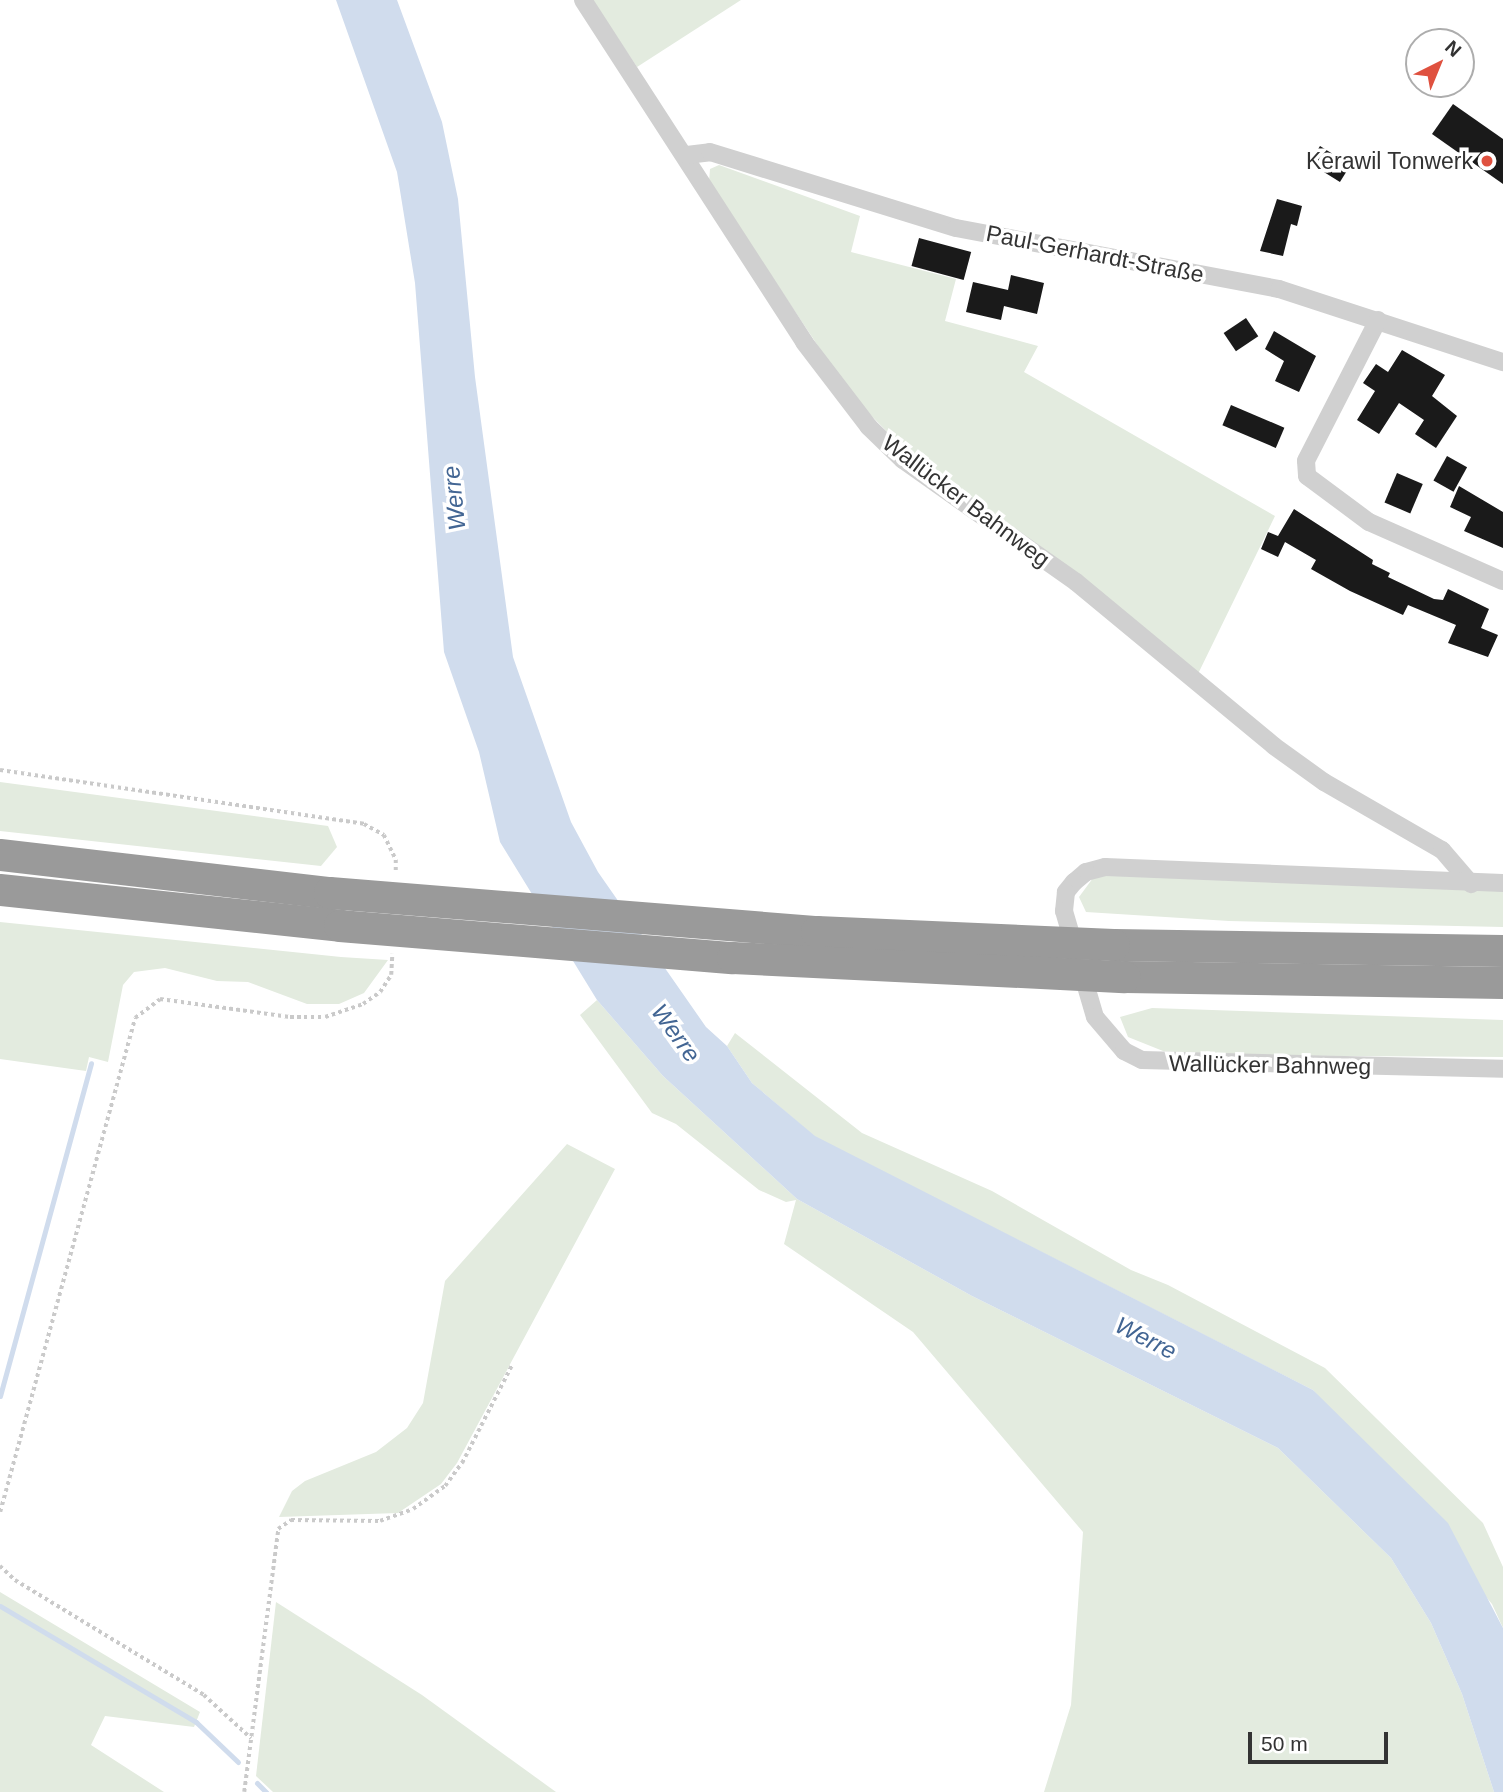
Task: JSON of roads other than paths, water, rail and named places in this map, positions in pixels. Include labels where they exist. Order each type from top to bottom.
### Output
[{"type":"highway","points":[[0,855],[330,893],[817,932],[1114,944],[1503,951]]},
{"type":"highway","points":[[0,890],[340,926],[733,958],[1125,977],[1503,983]]},
{"type":"street","name":"Wallücker Bahnweg","points":[[583,0],[687,155],[838,391],[904,460],[1076,582],[1273,746],[1324,782],[1442,850],[1471,884]]},
{"type":"street","name":"Paul-Gerhardt-Straße","points":[[687,155],[710,152],[956,228],[1279,289],[1503,362]]},
{"type":"street","points":[[1378,320],[1306,461],[1307,476],[1368,522],[1503,580]]},
{"type":"street","name":"Wallücker Bahnweg","points":[[1503,883],[1471,884],[1105,867],[1086,872],[1074,882],[1066,892],[1064,911],[1095,1017],[1116,1043],[1142,1060],[1503,1069]]},
{"type":"water","name":"Werre","points":[[336,0],[397,0],[442,122],[458,199],[475,377],[513,657],[571,822],[598,872],[706,1027],[727,1046],[752,1083],[815,1136],[1313,1390],[1448,1523],[1503,1628],[1503,1792],[1494,1792],[1462,1694],[1431,1623],[1391,1558],[1278,1448],[972,1296],[797,1199],[663,1076],[597,1000],[500,842],[479,752],[444,652],[415,283],[397,172]]},
{"type":"waterway","points":[[0,1396],[91,1063]]},
{"type":"waterway","points":[[0,1606],[196,1722],[238,1762]]},
{"type":"waterway","points":[[257,1783],[266,1792]]},
{"type":"place","name":"Kerawil Tonwerk","points":[[1487,161]]}]
